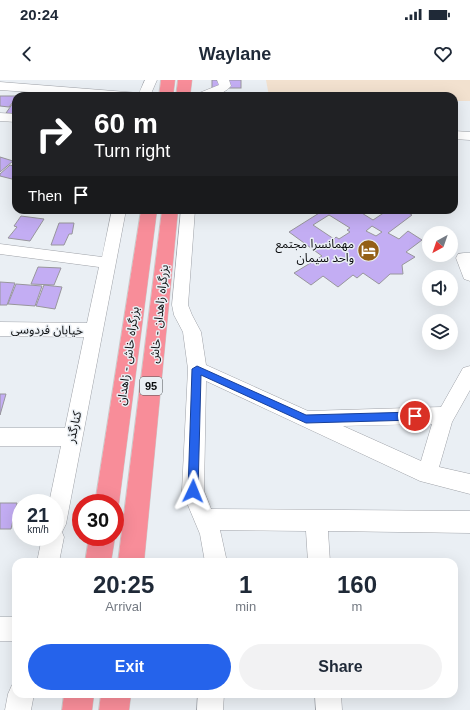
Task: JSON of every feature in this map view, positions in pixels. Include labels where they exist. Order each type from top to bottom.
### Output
[{"type":"highway","points":[[166,92],[168,80]]},
{"type":"highway","points":[[184,92],[185,80]]},
{"type":"highway","name":"بزرگراه خاش - زاهدان","points":[[108,494],[148,214]]},
{"type":"highway","name":"بزرگراه زاهدان - خاش","points":[[131,558],[170,214]]},
{"type":"highway","points":[[99,558],[101,546]]},
{"type":"highway","points":[[77,710],[78,698]]},
{"type":"highway","points":[[114,710],[116,698]]},
{"type":"street","points":[[146,92],[151,80]]},
{"type":"street","points":[[212,92],[225,86],[223,80]]},
{"type":"street","points":[[0,86],[81,92]]},
{"type":"street","points":[[0,117],[12,118]]},
{"type":"street","points":[[458,136],[470,136]]},
{"type":"street","name":"کنارگذر","points":[[61,494],[118,214]]},
{"type":"street","points":[[188,214],[180,305],[183,315],[192,332],[197,369],[193,491],[211,534],[215,558]]},
{"type":"street","points":[[0,249],[107,263]]},
{"type":"street","points":[[470,258],[464,258],[470,275]]},
{"type":"street","name":"خیابان فردوسی","points":[[0,329],[94,330]]},
{"type":"street","points":[[197,369],[427,474],[470,484]]},
{"type":"street","points":[[427,474],[443,421],[470,373]]},
{"type":"street","points":[[306,419],[447,415]]},
{"type":"street","points":[[0,437],[72,437]]},
{"type":"street","points":[[204,518],[316,521],[470,522]]},
{"type":"street","points":[[316,521],[319,558]]},
{"type":"street","points":[[49,558],[51,546]]},
{"type":"street","points":[[0,629],[12,629]]},
{"type":"street","points":[[18,710],[20,698]]},
{"type":"street","points":[[210,710],[211,698]]},
{"type":"street","points":[[328,698],[329,710]]},
{"type":"shaded area","points":[[266,80],[470,80],[470,101],[458,101],[458,92],[268,92]]},
{"type":"building","points":[[212,80],[241,80],[241,88],[212,88]]},
{"type":"building","points":[[0,96],[12,96],[12,103],[9,107],[0,106]]},
{"type":"building","points":[[12,104],[12,114],[6,113]]},
{"type":"building","points":[[0,157],[12,161],[12,162],[0,172]]},
{"type":"building","points":[[10,165],[12,166],[12,179],[0,176],[0,174]]},
{"type":"building","points":[[318,214],[363,214],[373,220],[382,214],[410,214],[412,215],[388,233],[399,239],[408,231],[422,240],[406,252],[415,257],[402,265],[403,274],[390,274],[379,284],[363,273],[357,278],[353,275],[338,287],[323,276],[311,285],[294,273],[322,256],[289,232]],"holes":[[[329,215],[350,228],[347,230],[350,232],[339,239],[336,237],[334,239],[313,225]],[[372,226],[382,232],[376,236],[366,231]]]},
{"type":"building","points":[[21,216],[44,219],[30,241],[8,238],[17,227],[14,226]]},
{"type":"building","points":[[59,223],[74,223],[72,234],[69,234],[64,245],[51,245]]},
{"type":"building","points":[[38,267],[61,268],[54,285],[31,284]]},
{"type":"building","points":[[0,282],[15,283],[7,305],[0,305]]},
{"type":"building","points":[[16,284],[42,286],[35,306],[8,304]]},
{"type":"building","points":[[44,285],[62,287],[55,309],[36,306]]},
{"type":"building","points":[[0,394],[6,394],[0,415]]},
{"type":"building","points":[[0,503],[12,503],[11,529],[0,529]]},
{"type":"place","name":"مهمانسرا مجتمع واحد سیمان","points":[[369,251]]},
{"type":"route","points":[[193,491],[197,369],[306,419],[415,416]]}]
